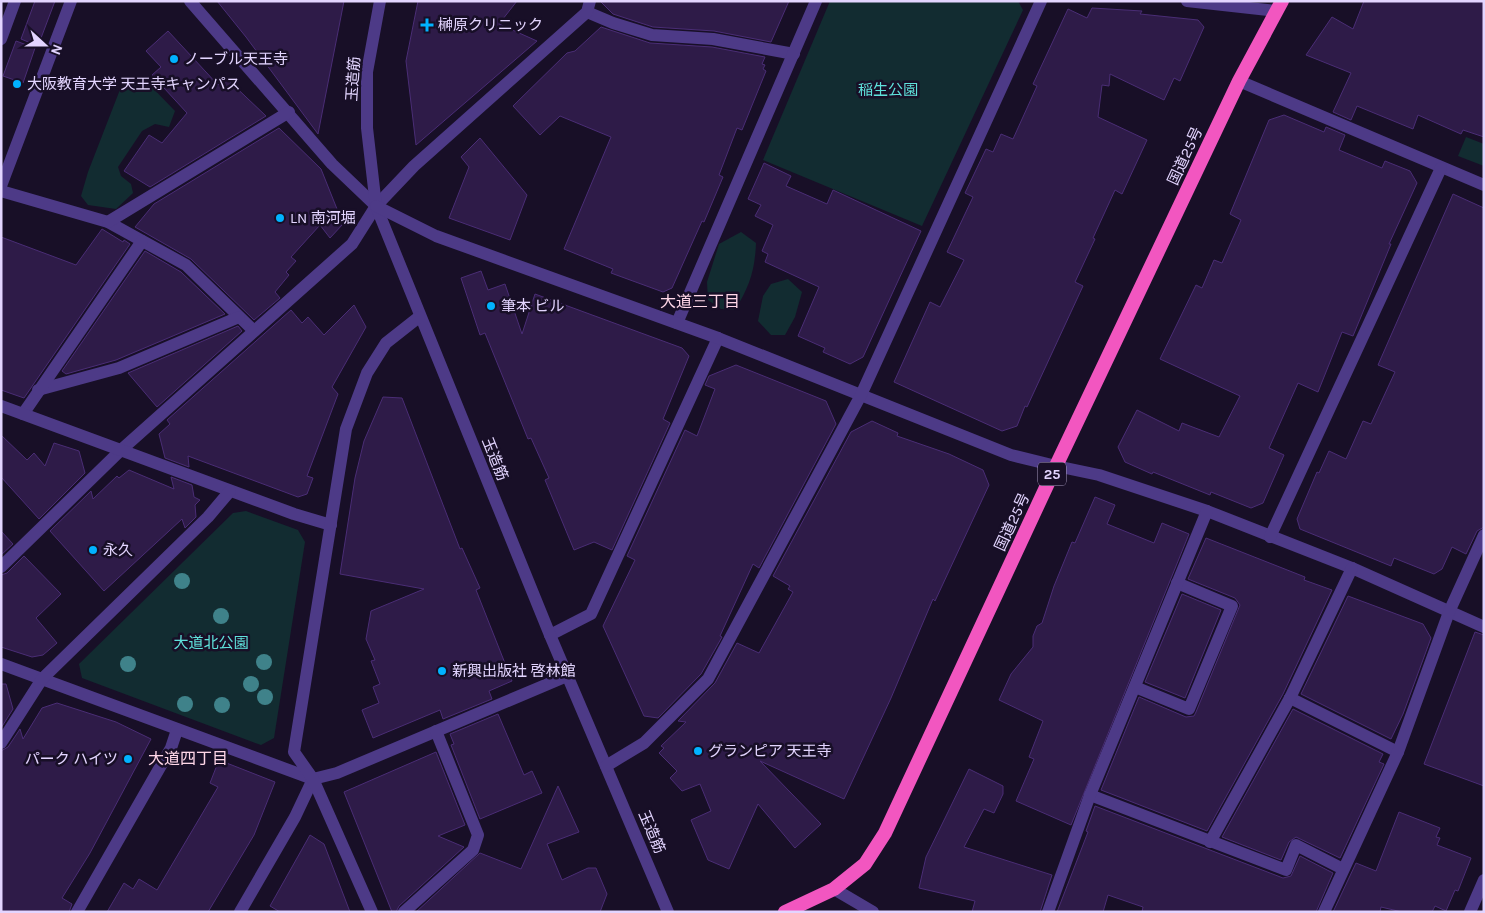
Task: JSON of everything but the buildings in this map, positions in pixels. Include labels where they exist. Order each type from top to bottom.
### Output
[{"type":"highway","name":"国道25号","points":[[785,912],[834,889],[865,864],[885,833],[1056,466],[1239,82],[1279,6]]},
{"type":"street","points":[[1,38],[15,1]]},
{"type":"street","points":[[1,186],[71,1]]},
{"type":"street","points":[[190,1],[332,164],[376,206],[436,236],[718,338],[1011,455],[1099,475],[1207,511],[1352,568],[1484,627]]},
{"type":"street","name":"玉造筋","points":[[380,1],[367,72],[367,128],[376,206],[419,317],[550,635],[668,912]]},
{"type":"street","points":[[678,323],[816,1]]},
{"type":"street","points":[[606,766],[644,743],[708,679],[861,395],[1041,1]]},
{"type":"street","points":[[1187,1],[1279,6]]},
{"type":"street","points":[[1,567],[121,450],[352,244],[376,206],[414,166],[588,6],[613,23],[652,35],[713,39],[794,54]]},
{"type":"street","points":[[1239,82],[1484,185]]},
{"type":"street","points":[[108,222],[288,112]]},
{"type":"street","points":[[1270,537],[1441,168]]},
{"type":"street","points":[[1,191],[108,222],[186,265],[254,331]]},
{"type":"street","points":[[23,414],[142,241]]},
{"type":"street","points":[[38,390],[119,368],[239,316]]},
{"type":"street","points":[[372,912],[312,779],[294,752],[346,428],[367,373],[386,344],[419,317]]},
{"type":"street","points":[[550,635],[591,614],[718,338]]},
{"type":"street","points":[[1,406],[230,491],[331,525]]},
{"type":"street","points":[[1,742],[42,679],[208,518],[230,491]]},
{"type":"street","points":[[1048,912],[1090,795],[1207,511]]},
{"type":"street","points":[[1324,912],[1398,752],[1449,612],[1484,534]]},
{"type":"street","points":[[1210,842],[1290,698],[1352,568]]},
{"type":"street","points":[[1135,686],[1189,709],[1232,606],[1178,584]]},
{"type":"street","points":[[1,664],[312,779],[337,773],[567,676]]},
{"type":"street","points":[[1290,698],[1398,752]]},
{"type":"street","points":[[77,912],[171,748],[178,730]]},
{"type":"street","points":[[404,912],[473,850],[478,835],[436,731]]},
{"type":"street","points":[[240,912],[295,817],[312,779]]},
{"type":"street","points":[[1090,795],[1286,870],[1296,845],[1343,869]]},
{"type":"street","points":[[1470,912],[1484,880]]},
{"type":"street","points":[[834,889],[873,912]]},
{"type":"green space","name":"稲生公園","points":[[830,1],[1018,1],[1023,10],[922,226],[763,160]]},
{"type":"green space","points":[[132,77],[144,79],[175,111],[169,127],[155,124],[142,131],[118,167],[121,176],[131,184],[133,193],[116,209],[88,205],[81,196],[88,172],[121,87]]},
{"type":"green space","points":[[1466,137],[1484,144],[1484,166],[1458,156]]},
{"type":"green space","points":[[741,232],[756,243],[753,270],[748,286],[735,310],[721,309],[708,300],[707,282],[719,244]]},
{"type":"green space","points":[[788,279],[802,292],[795,317],[785,335],[771,335],[758,321],[763,296],[771,284]]},
{"type":"green space","name":"大道北公園","points":[[246,511],[298,530],[305,542],[274,738],[261,745],[82,678],[79,664],[233,513]]},
{"type":"place","name":"榊原クリニック","points":[[427,25]]},
{"type":"place","name":"ノーブル天王寺","points":[[174,59]]},
{"type":"place","name":"大阪教育大学 天王寺キャンパス","points":[[17,84]]},
{"type":"place","name":"LN 南河堀","points":[[280,218]]},
{"type":"place","name":"筆本 ビル","points":[[491,306]]},
{"type":"place","name":"永久","points":[[93,550]]},
{"type":"place","name":"新興出版社 啓林館","points":[[442,671]]},
{"type":"place","name":"グランピア 天王寺","points":[[698,751]]},
{"type":"place","name":"パーク ハイツ","points":[[128,759]]},
{"type":"district","name":"大道三丁目","points":[[700,301]]},
{"type":"district","name":"大道四丁目","points":[[188,758]]}]
